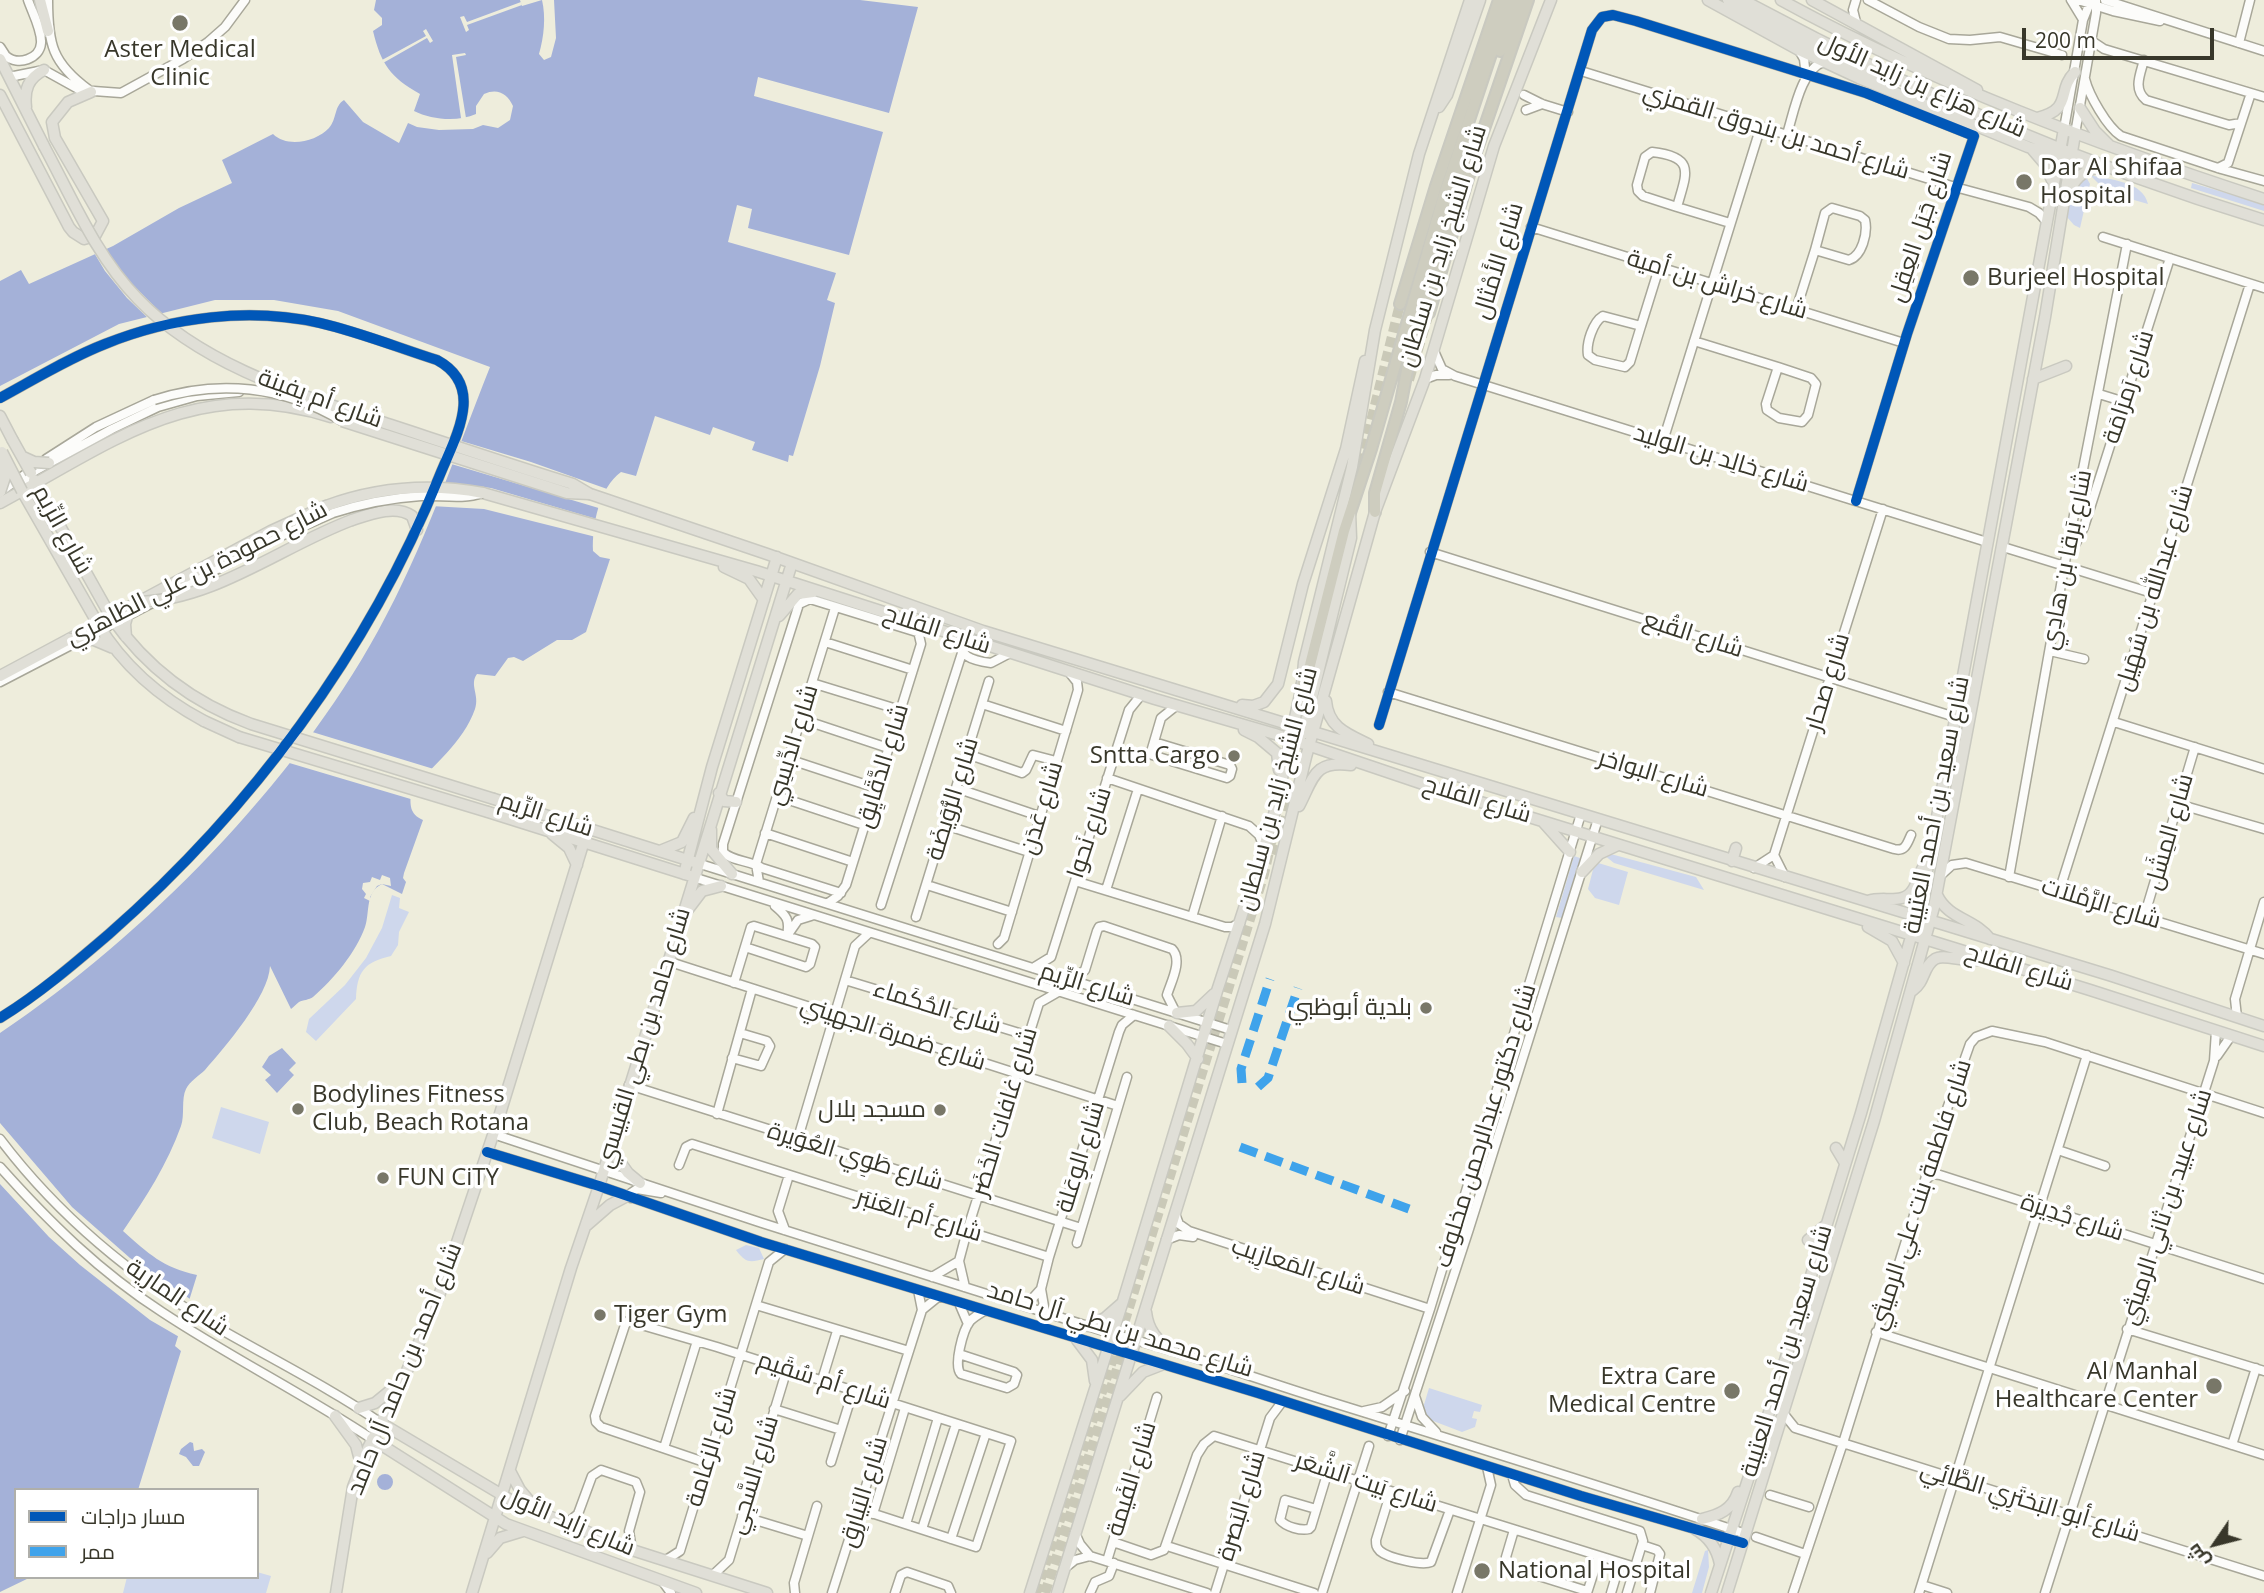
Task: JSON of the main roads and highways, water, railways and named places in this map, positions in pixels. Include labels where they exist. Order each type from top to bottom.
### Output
[{"type":"highway","name":"شارع الشيخ زايد بن سلطان","points":[[1401,304],[1440,174],[1499,0]]},
{"type":"highway","points":[[1302,685],[1310,665],[1350,511],[1376,431],[1444,195],[1510,0]]},
{"type":"highway","points":[[1375,512],[1375,493],[1401,402],[1418,313],[1476,119],[1518,0]]},
{"type":"highway","name":"شارع الشيخ زايد بن سلطان","points":[[1429,313],[1473,161],[1528,0]]},
{"type":"main road","points":[[40,0],[48,31]]},
{"type":"main road","name":"شارع الشيخ زايد بن سلطان","points":[[1030,1593],[1275,811],[1290,740],[1298,727],[1304,662],[1354,457],[1375,330],[1419,154],[1470,0]]},
{"type":"main road","points":[[1430,121],[1447,95],[1480,0]]},
{"type":"main road","points":[[1542,0],[1544,16]]},
{"type":"main road","name":"شارع الشيخ زايد بن سلطان","points":[[1057,1593],[1265,924],[1309,747],[1375,512],[1425,379],[1494,146],[1551,0]]},
{"type":"main road","points":[[1708,0],[1824,62],[2028,147],[2059,152]]},
{"type":"main road","points":[[1728,0],[1790,35],[1893,85],[1904,96]]},
{"type":"main road","name":"شارع هزاع بن زايد الأول","points":[[1743,0],[1889,75],[2059,152],[2264,219]]},
{"type":"main road","name":"شارع هزاع بن زايد الأول","points":[[1780,0],[1894,58],[1982,96],[2115,149],[2264,199]]},
{"type":"main road","points":[[1812,0],[1971,85],[1982,96]]},
{"type":"main road","name":"شارع أم يِفينة","points":[[0,60],[4,74],[27,111],[94,241],[112,268],[146,308],[192,344],[227,363],[326,403],[573,484],[590,495]]},
{"type":"main road","points":[[27,111],[26,88],[33,77],[44,70]]},
{"type":"main road","points":[[2036,117],[2049,114],[2061,105],[2068,81],[2075,72]]},
{"type":"main road","points":[[0,94],[69,228],[84,239],[95,236],[103,221],[55,138],[52,122],[68,102],[91,92]]},
{"type":"main road","points":[[2080,108],[2095,131],[2115,149]]},
{"type":"main road","name":"شارع سعيد بن أحمد العتيبة","points":[[1711,1593],[1827,1224],[1917,917],[1931,857],[2064,129]]},
{"type":"main road","name":"شارع سعيد بن أحمد العتيبة","points":[[1727,1593],[1748,1538],[1775,1437],[1913,990],[1931,921],[2003,547],[2075,134]]},
{"type":"main road","points":[[2028,147],[2044,163],[2053,182]]},
{"type":"main road","points":[[2070,156],[2137,178]]},
{"type":"main road","points":[[2064,200],[2080,174],[2100,168]]},
{"type":"main road","points":[[1224,703],[1256,705],[1268,699],[1278,684],[1303,584],[1344,456],[1362,371],[1375,330]]},
{"type":"main road","points":[[2033,379],[2066,366]]},
{"type":"main road","points":[[0,503],[22,491],[33,478],[168,415],[199,407],[236,403],[303,409],[571,494],[590,495]]},
{"type":"main road","name":"شارع الرِّيم","points":[[0,416],[126,637],[148,661],[201,701],[231,716],[693,861]]},
{"type":"main road","points":[[0,492],[5,473],[1,450]]},
{"type":"main road","name":"شارع الرِّيم","points":[[1,450],[98,624],[115,649],[138,675],[164,697],[192,715],[232,734],[688,875]]},
{"type":"main road","points":[[22,456],[34,462],[49,463]]},
{"type":"main road","name":"شارع حمودة بن علي الظاهري","points":[[0,676],[114,618],[134,604],[271,531],[340,501],[367,493],[408,487],[452,488],[483,493],[691,554]]},
{"type":"main road","name":"شارع الفلاح","points":[[590,495],[777,557],[983,631],[1868,901],[2264,1026]]},
{"type":"main road","points":[[126,637],[125,624],[134,604],[169,598],[221,581],[304,540],[352,520],[378,513],[402,511],[412,516],[417,530]]},
{"type":"main road","points":[[1309,747],[1298,727],[1351,538],[1350,511]]},
{"type":"main road","points":[[691,554],[744,576],[754,584],[764,600]]},
{"type":"main road","name":"شارع الفلاح","points":[[691,554],[771,576],[869,613],[914,622],[956,635],[2264,1046]]},
{"type":"main road","name":"شارع حامد بن بطي القبيسي","points":[[693,861],[712,767],[777,557]]},
{"type":"main road","name":"شارع حامد بن بطي القبيسي","points":[[472,1593],[677,928],[688,875],[710,825],[792,563]]},
{"type":"main road","points":[[773,625],[788,603],[798,594],[818,592]]},
{"type":"main road","points":[[69,639],[94,640],[115,649]]},
{"type":"main road","points":[[1325,691],[1326,709],[1337,727],[1404,760]]},
{"type":"main road","points":[[1222,718],[1258,737],[1277,753],[1280,765],[1275,811]]},
{"type":"main road","points":[[1291,822],[1315,775],[1323,766],[1332,763],[1374,768]]},
{"type":"main road","points":[[659,851],[682,842],[688,834],[712,767]]},
{"type":"main road","points":[[719,793],[727,802],[736,802]]},
{"type":"main road","points":[[1538,819],[1558,836],[1570,852]]},
{"type":"main road","points":[[710,825],[711,849],[732,874]]},
{"type":"main road","name":"شارع أحمد بن حامد آل حامد","points":[[336,1593],[349,1508],[361,1464],[403,1380],[440,1293],[493,1134],[588,828]]},
{"type":"main road","points":[[546,829],[565,844],[577,865]]},
{"type":"main road","points":[[1582,872],[1598,854],[1618,845]]},
{"type":"main road","points":[[1732,861],[1736,848]]},
{"type":"main road","points":[[1868,901],[1908,896],[1915,887],[1923,865],[1931,857]]},
{"type":"main road","points":[[677,928],[698,894],[721,886]]},
{"type":"main road","points":[[1937,895],[1948,911],[1977,926],[1990,939]]},
{"type":"main road","points":[[1860,919],[1892,941],[1904,963]]},
{"type":"main road","points":[[1913,990],[1921,983],[1928,966],[1937,958],[1945,956],[1971,962],[1985,958]]},
{"type":"main road","points":[[1177,1013],[1196,1011],[1217,992]]},
{"type":"main road","points":[[1169,1026],[1198,1059]]},
{"type":"main road","points":[[610,1148],[628,1174],[640,1183]]},
{"type":"main road","points":[[1836,1148],[1845,1163]]},
{"type":"main road","points":[[584,1228],[610,1205],[629,1197]]},
{"type":"main road","points":[[1808,1240],[1827,1224]]},
{"type":"main road","points":[[1088,1326],[1105,1318],[1123,1301]]},
{"type":"main road","points":[[1145,1307],[1150,1330],[1172,1350]]},
{"type":"main road","points":[[1077,1340],[1092,1360],[1095,1385]]},
{"type":"main road","points":[[1117,1399],[1143,1372],[1161,1365]]},
{"type":"main road","points":[[359,1408],[379,1400],[403,1380]]},
{"type":"main road","points":[[335,1416],[356,1446],[361,1464]]},
{"type":"main road","name":"شارع زايد الأول","points":[[381,1423],[502,1496],[632,1550],[767,1593]]},
{"type":"main road","name":"شارع زايد الأول","points":[[372,1439],[495,1519],[696,1593]]},
{"type":"main road","points":[[1702,1519],[1720,1514],[1730,1507],[1746,1470],[1754,1461]]},
{"type":"main road","points":[[510,1471],[520,1490],[539,1512]]},
{"type":"main road","points":[[1695,1529],[1712,1544],[1720,1563]]},
{"type":"main road","points":[[483,1558],[500,1538],[523,1531]]},
{"type":"water","points":[[376,0],[520,0],[522,6],[542,0],[544,27],[539,54],[544,60],[551,57],[556,38],[554,0],[860,0],[918,7],[889,113],[758,77],[754,96],[883,132],[849,255],[748,228],[752,209],[737,205],[728,242],[836,273],[827,300],[835,303],[820,366],[793,456],[789,455],[788,462],[752,450],[755,442],[713,427],[710,435],[655,416],[636,476],[621,472],[607,487],[598,508],[593,551],[600,557],[610,559],[586,632],[572,640],[557,640],[523,661],[514,657],[508,658],[495,676],[477,674],[474,682],[476,704],[470,721],[455,743],[411,791],[413,812],[423,820],[404,873],[406,882],[402,894],[382,884],[377,887],[370,897],[361,936],[344,965],[329,982],[313,997],[299,1002],[291,1009],[270,966],[262,992],[245,1021],[186,1089],[182,1122],[170,1154],[123,1231],[157,1259],[197,1275],[175,1346],[181,1351],[139,1488],[14,1488],[14,1579],[27,1579],[0,1592],[0,1033],[108,951],[161,904],[260,800],[304,745],[344,688],[395,599],[438,501],[490,367],[338,311],[274,300],[215,300],[119,324],[0,386],[0,281],[21,270],[29,284],[113,246],[179,208],[232,183],[222,160],[273,134],[293,142],[317,137],[332,124],[344,100],[363,122],[399,143],[408,123],[439,130],[473,129],[483,125],[498,128],[510,120],[513,106],[505,95],[497,92],[484,94],[476,106],[476,114],[469,117],[445,119],[414,111],[420,94],[401,82],[383,61],[373,31],[382,25],[382,18],[374,10]]},
{"type":"water","points":[[282,1048],[296,1063],[289,1070],[294,1075],[277,1093],[265,1080],[271,1075],[262,1067],[269,1056]]},
{"type":"water","points":[[190,1442],[193,1443],[194,1451],[202,1449],[205,1452],[199,1466],[193,1466],[186,1457],[179,1454]]},
{"type":"water","points":[[382,1474],[388,1474],[393,1482],[391,1488],[382,1490],[377,1485],[377,1479]]},
{"type":"tunnel","points":[[1357,478],[1400,304]]},
{"type":"tunnel","points":[[1409,380],[1429,313]]},
{"type":"tunnel","points":[[1290,764],[1313,667]]},
{"type":"tunnel","points":[[1275,855],[1293,793]]},
{"type":"tunnel","points":[[1036,1593],[1117,1346],[1264,874],[1276,820]]},
{"type":"tunnel","points":[[1045,1593],[1130,1329]]},
{"type":"place","name":"Aster Medical Clinic","points":[[180,23]]},
{"type":"place","name":"Dar Al Shifaa Hospital","points":[[2024,182]]},
{"type":"place","name":"Burjeel Hospital","points":[[1971,278]]},
{"type":"place","name":"Sntta Cargo","points":[[1234,756]]},
{"type":"place","name":"بلدية أبوظبي","points":[[1426,1008]]},
{"type":"place","name":"Bodylines Fitness Club, Beach Rotana","points":[[298,1109]]},
{"type":"place","name":"مسجد بلال","points":[[940,1110]]},
{"type":"place","name":"FUN CiTY","points":[[383,1178]]},
{"type":"place","name":"Tiger Gym","points":[[600,1315]]},
{"type":"place","name":"Al Manhal Healthcare Center","points":[[2214,1386]]},
{"type":"place","name":"Extra Care Medical Centre","points":[[1732,1391]]},
{"type":"place","name":"National Hospital","points":[[1482,1571]]}]
